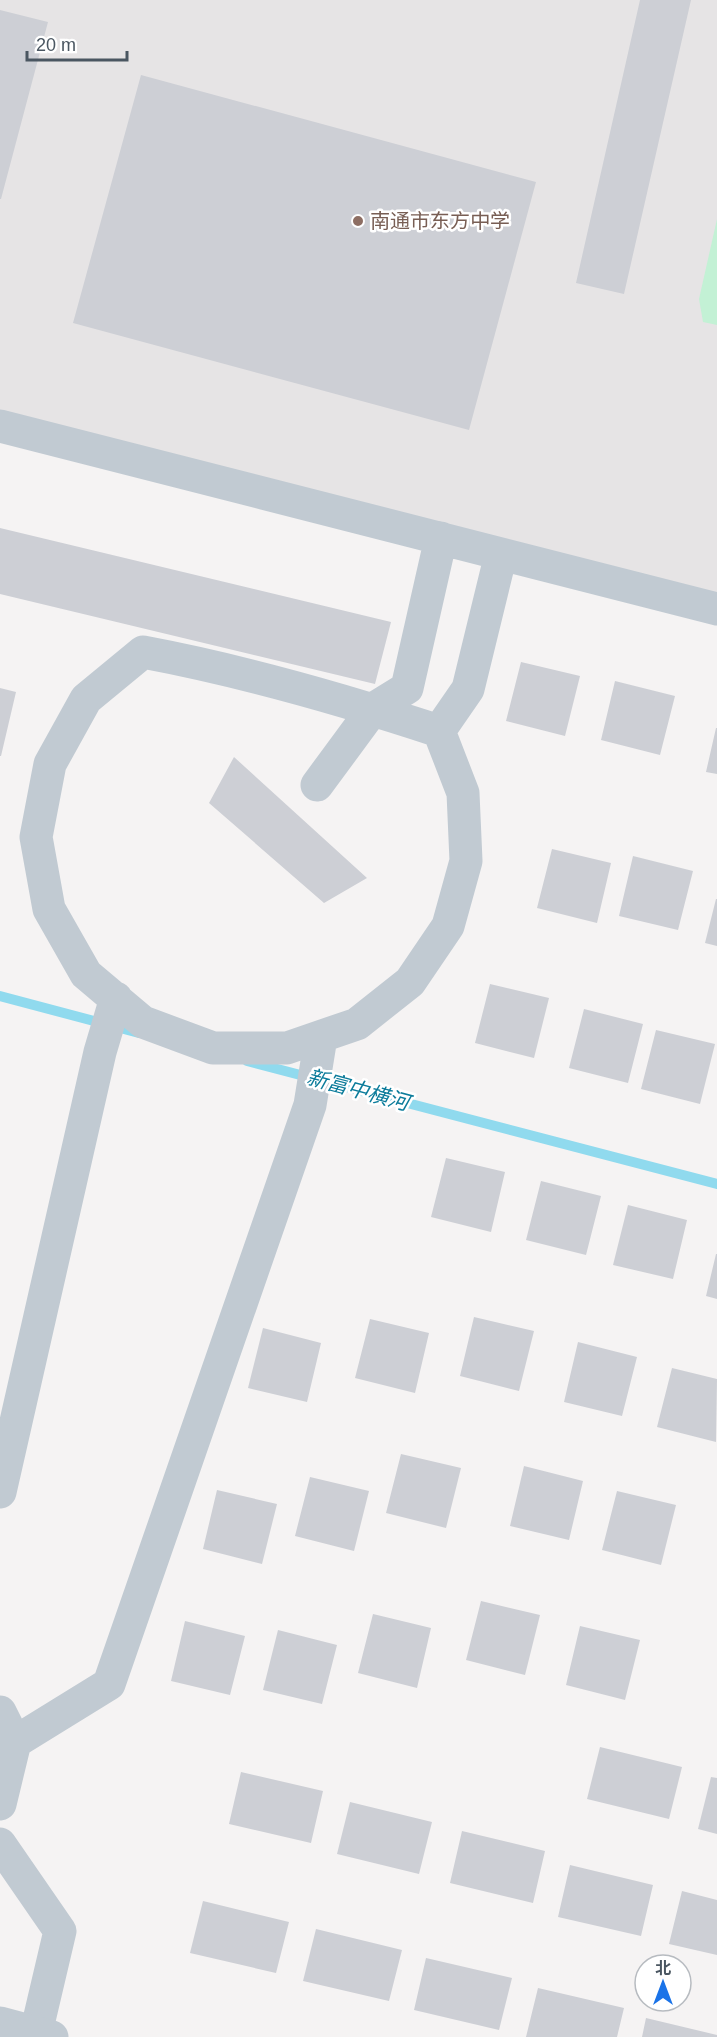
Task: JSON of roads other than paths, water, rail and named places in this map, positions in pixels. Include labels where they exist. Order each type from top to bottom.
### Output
[{"type":"street","points":[[0,426],[717,609]]},
{"type":"street","points":[[317,784],[373,709],[408,688],[441,538]]},
{"type":"street","points":[[439,731],[468,689],[501,554]]},
{"type":"street","points":[[143,652],[215,666],[373,709],[439,731],[463,794],[466,850],[466,861],[448,926],[410,982],[357,1024],[287,1048],[213,1048],[143,1022],[86,974],[49,909],[36,837],[50,764],[86,699],[143,652]]},
{"type":"street","points":[[0,1492],[100,1052],[116,999]]},
{"type":"street","points":[[15,1742],[109,1684],[310,1105],[321,1037]]},
{"type":"street","points":[[0,1712],[15,1742],[0,1804]]},
{"type":"street","points":[[0,1844],[60,1931],[44,2035],[0,2023]]},
{"type":"waterway","name":"新富中横河","points":[[0,996],[139,1033]]},
{"type":"waterway","name":"新富中横河","points":[[247,1061],[717,1184]]},
{"type":"place","name":"南通市东方中学","points":[[358,221]]}]
